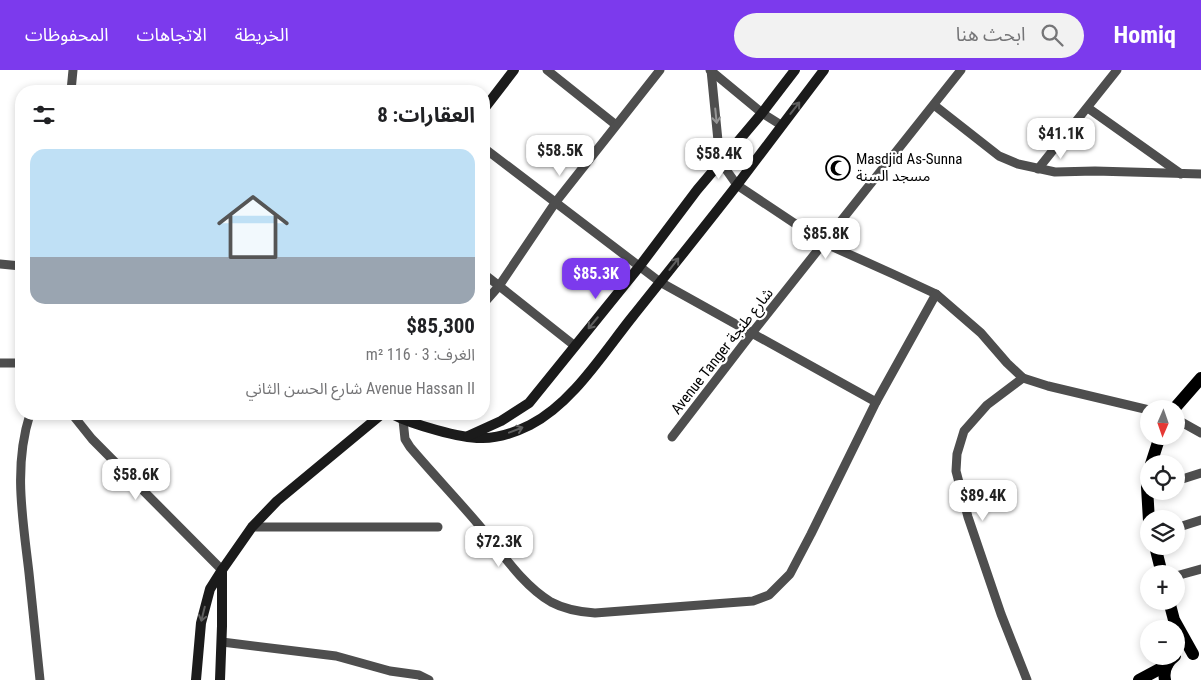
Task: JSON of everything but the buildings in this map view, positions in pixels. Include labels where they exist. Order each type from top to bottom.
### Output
[{"type":"main road","points":[[1182,400],[1201,378]]},
{"type":"main road","points":[[1185,639],[1198,656]]},
{"type":"main road","points":[[1185,653],[1198,656]]},
{"type":"main road","points":[[1139,680],[1162,665]]},
{"type":"main road","points":[[1165,680],[1164,671],[1168,665]]},
{"type":"street","points":[[71,85],[74,70]]},
{"type":"street","points":[[490,102],[514,70]]},
{"type":"street","points":[[547,70],[616,124]]},
{"type":"street","points":[[490,296],[499,286],[555,203],[660,70]]},
{"type":"street","points":[[711,70],[762,113],[781,125]]},
{"type":"street","points":[[711,70],[720,161],[737,185],[824,243],[936,294],[981,333],[1023,378],[1048,386],[1140,408]]},
{"type":"street","points":[[468,436],[501,422],[529,403],[639,267],[720,161],[762,113],[795,70]]},
{"type":"street","points":[[824,70],[737,185],[573,392],[555,410],[530,425],[508,434],[482,438],[403,420],[405,439],[533,588],[552,602],[580,612],[595,613],[753,601],[769,595],[790,574],[876,402],[936,294]]},
{"type":"street","name":"Avenue Tanger شارع طنجة","points":[[672,437],[961,70]]},
{"type":"street","points":[[1038,169],[1117,70]]},
{"type":"street","points":[[934,105],[999,156],[1018,164],[1055,172],[1200,173]]},
{"type":"street","points":[[1088,108],[1181,174]]},
{"type":"street","points":[[490,153],[660,282],[876,402]]},
{"type":"street","points":[[0,264],[15,265]]},
{"type":"street","points":[[490,279],[574,346]]},
{"type":"street","points":[[0,363],[15,363]]},
{"type":"street","points":[[1023,378],[986,406],[964,431],[956,454],[956,471],[968,517],[1026,680]]},
{"type":"street","points":[[29,420],[20,457],[20,502],[40,680]]},
{"type":"street","points":[[77,420],[92,439],[222,570],[220,680]]},
{"type":"street","points":[[196,680],[201,623],[210,589],[222,570],[252,527],[277,501],[375,420]]},
{"type":"street","points":[[1185,424],[1201,433]]},
{"type":"street","points":[[1185,478],[1201,473]]},
{"type":"street","points":[[1185,525],[1201,520]]},
{"type":"street","points":[[252,527],[438,527]]},
{"type":"street","points":[[1185,573],[1201,569]]},
{"type":"street","points":[[222,642],[336,656],[390,671],[420,675],[429,680]]},
{"type":"place","name":"Masdjid As-Sunna مسجد السنة","points":[[838,168]]}]
